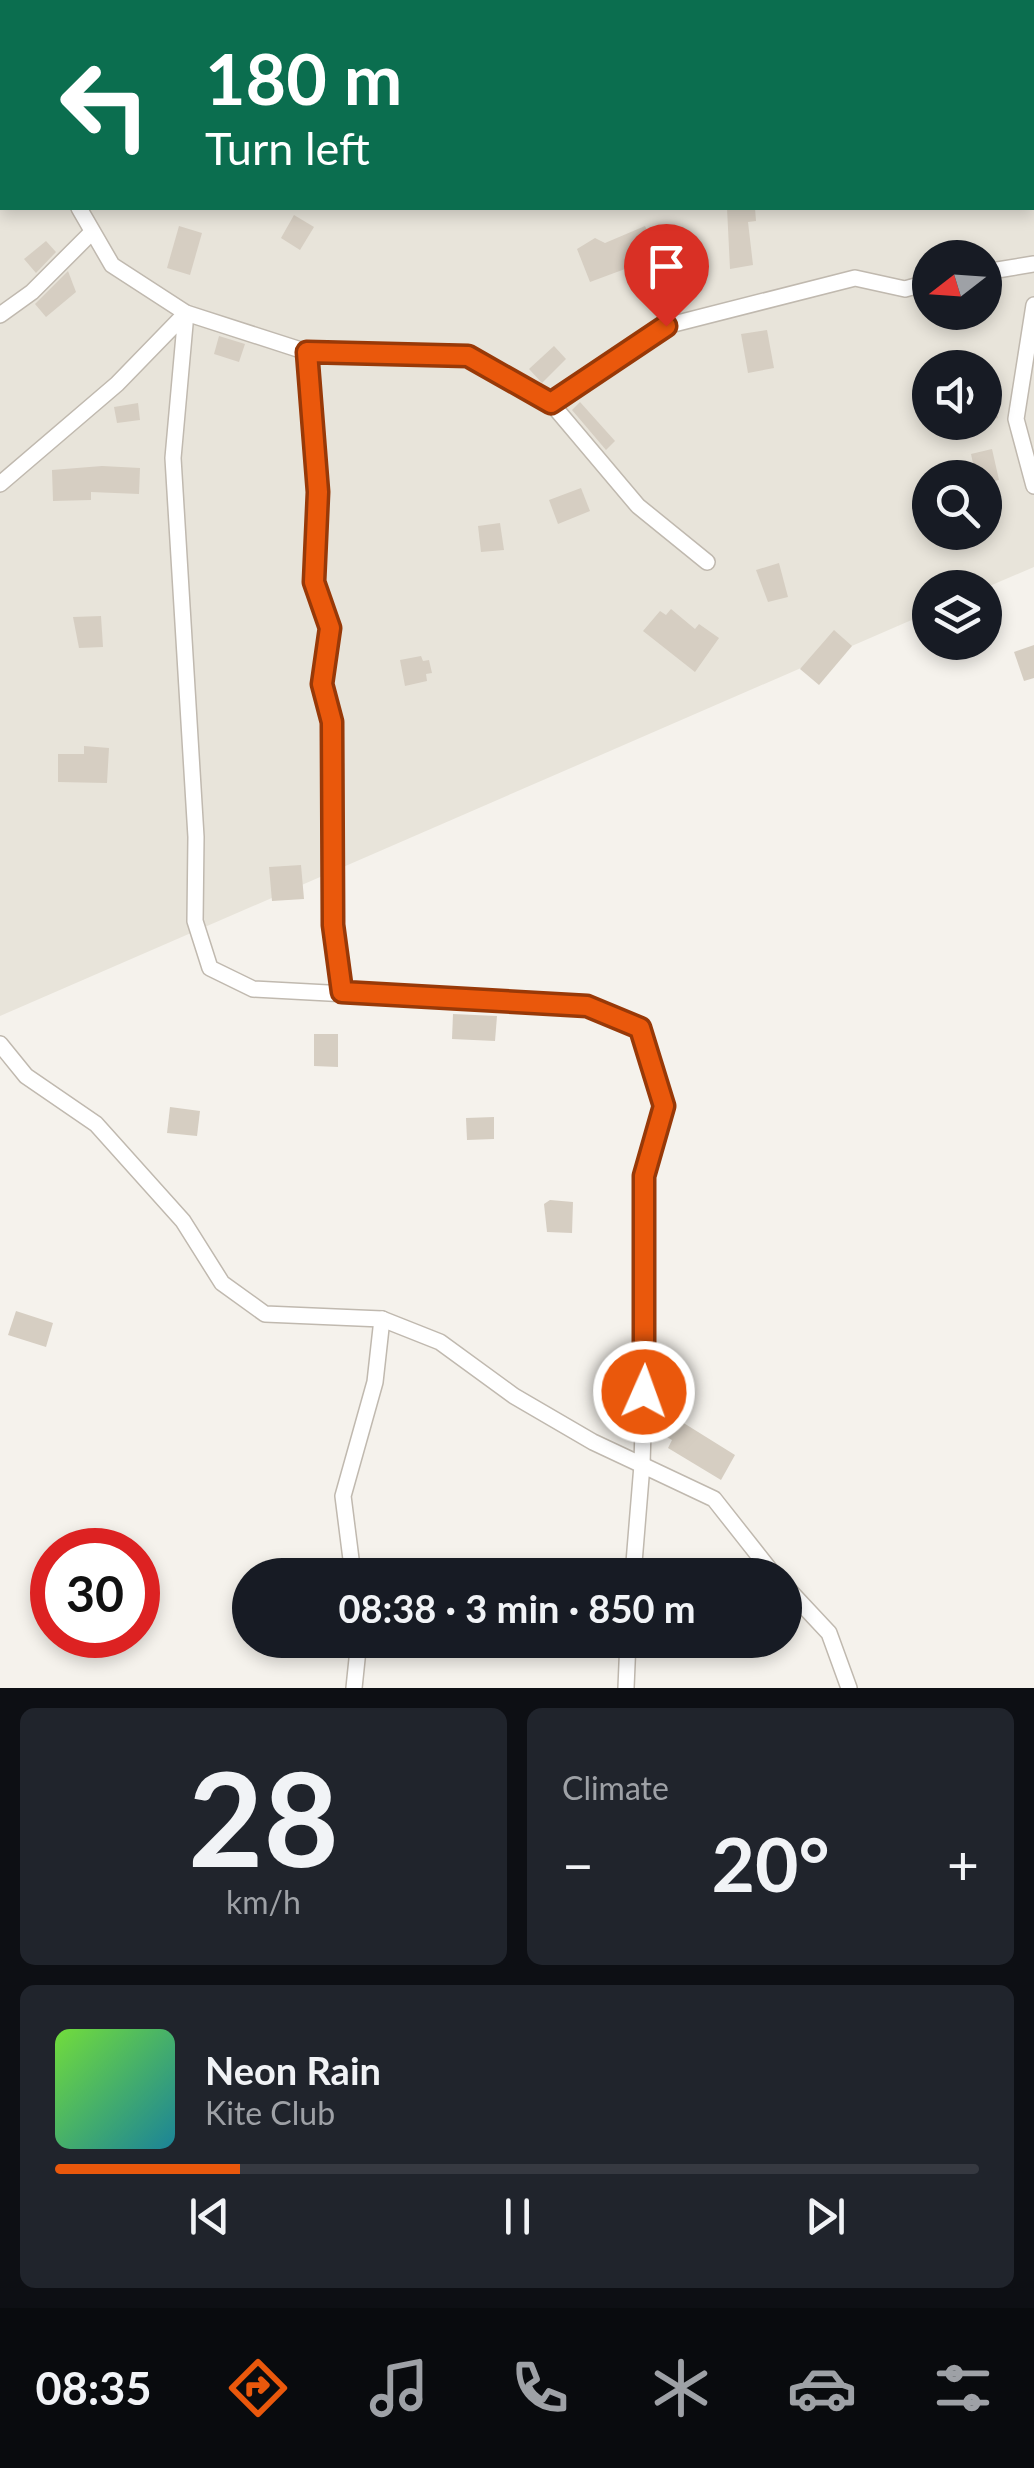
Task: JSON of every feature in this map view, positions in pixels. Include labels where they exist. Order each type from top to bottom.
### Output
[{"type":"street","points":[[79,210],[112,264],[186,312],[307,352],[468,356],[551,403],[638,506],[707,562]]},
{"type":"street","points":[[0,315],[32,292],[92,232]]},
{"type":"street","points":[[1002,269],[1034,264]]},
{"type":"street","points":[[551,403],[666,326],[855,278],[905,289],[912,287]]},
{"type":"street","points":[[1034,305],[1020,369],[1016,419],[1034,486]]},
{"type":"street","points":[[0,484],[118,384],[186,312]]},
{"type":"street","points":[[186,312],[172,458],[196,837],[195,921],[210,968],[252,989],[587,1006],[640,1028],[664,1106],[644,1176],[647,1283],[642,1465],[634,1558]]},
{"type":"street","points":[[307,352],[318,492],[314,582],[330,628],[322,684],[332,722],[333,925],[342,992]]},
{"type":"street","points":[[0,1044],[26,1076],[96,1124],[183,1221],[222,1282],[265,1314],[382,1319],[440,1342],[514,1396],[592,1442],[714,1499],[761,1558]]},
{"type":"street","points":[[351,1558],[343,1496],[374,1382],[382,1319]]},
{"type":"street","points":[[802,1604],[829,1633],[850,1688]]},
{"type":"street","points":[[354,1688],[357,1658]]},
{"type":"street","points":[[626,1688],[627,1658]]},
{"type":"shaded area","points":[[0,210],[1034,210],[1034,567],[1002,581],[1002,570],[912,570],[912,620],[0,1016]]},
{"type":"building","points":[[727,210],[755,210],[756,221],[748,222],[753,265],[730,269]]},
{"type":"building","points":[[294,215],[314,227],[300,250],[281,238]]},
{"type":"building","points":[[179,226],[202,233],[190,275],[167,268]]},
{"type":"building","points":[[645,226],[660,259],[690,249],[702,280],[675,290],[672,282],[640,298],[625,269],[590,282],[577,249],[595,238],[605,243]]},
{"type":"building","points":[[46,241],[56,252],[36,273],[24,259]]},
{"type":"building","points":[[68,271],[76,292],[46,317],[35,304]]},
{"type":"building","points":[[767,330],[774,368],[748,373],[741,334]]},
{"type":"building","points":[[219,336],[245,344],[239,362],[214,354]]},
{"type":"building","points":[[554,346],[566,359],[542,383],[529,369]]},
{"type":"building","points":[[580,402],[615,441],[606,450],[572,410]]},
{"type":"building","points":[[138,403],[140,420],[117,423],[114,407]]},
{"type":"building","points":[[992,449],[994,460],[972,460],[971,454]]},
{"type":"building","points":[[140,468],[139,494],[91,492],[91,500],[53,501],[52,470]]},
{"type":"building","points":[[581,488],[590,511],[558,524],[549,500]]},
{"type":"building","points":[[500,523],[504,550],[481,552],[478,526]]},
{"type":"building","points":[[779,563],[788,597],[768,602],[756,570]]},
{"type":"building","points":[[671,609],[695,629],[699,624],[719,638],[695,672],[643,631],[660,611],[666,615]]},
{"type":"building","points":[[101,616],[103,647],[79,648],[73,617]]},
{"type":"building","points":[[834,630],[852,646],[819,685],[800,669]]},
{"type":"building","points":[[1034,645],[1034,678],[1024,681],[1014,652]]},
{"type":"building","points":[[421,656],[423,661],[429,660],[432,673],[426,674],[427,681],[405,686],[400,660]]},
{"type":"building","points":[[84,746],[109,748],[107,783],[58,782],[58,754],[84,754]]},
{"type":"building","points":[[301,865],[304,899],[272,901],[269,867]]},
{"type":"building","points":[[453,1014],[497,1016],[495,1041],[452,1039]]},
{"type":"building","points":[[314,1034],[338,1034],[338,1067],[314,1066]]},
{"type":"building","points":[[170,1107],[200,1111],[197,1136],[167,1133]]},
{"type":"building","points":[[494,1117],[494,1139],[467,1140],[466,1118]]},
{"type":"building","points":[[550,1200],[573,1202],[572,1233],[547,1232],[544,1204]]},
{"type":"building","points":[[16,1311],[53,1323],[46,1347],[8,1335]]},
{"type":"building","points":[[682,1422],[735,1455],[721,1480],[668,1448],[672,1440],[665,1436],[672,1425],[678,1429]]},
{"type":"route","points":[[644,1392],[644,1176],[664,1106],[640,1028],[587,1006],[342,992],[333,925],[332,722],[322,684],[330,628],[314,582],[318,492],[307,352],[468,356],[551,403],[666,326]]}]
